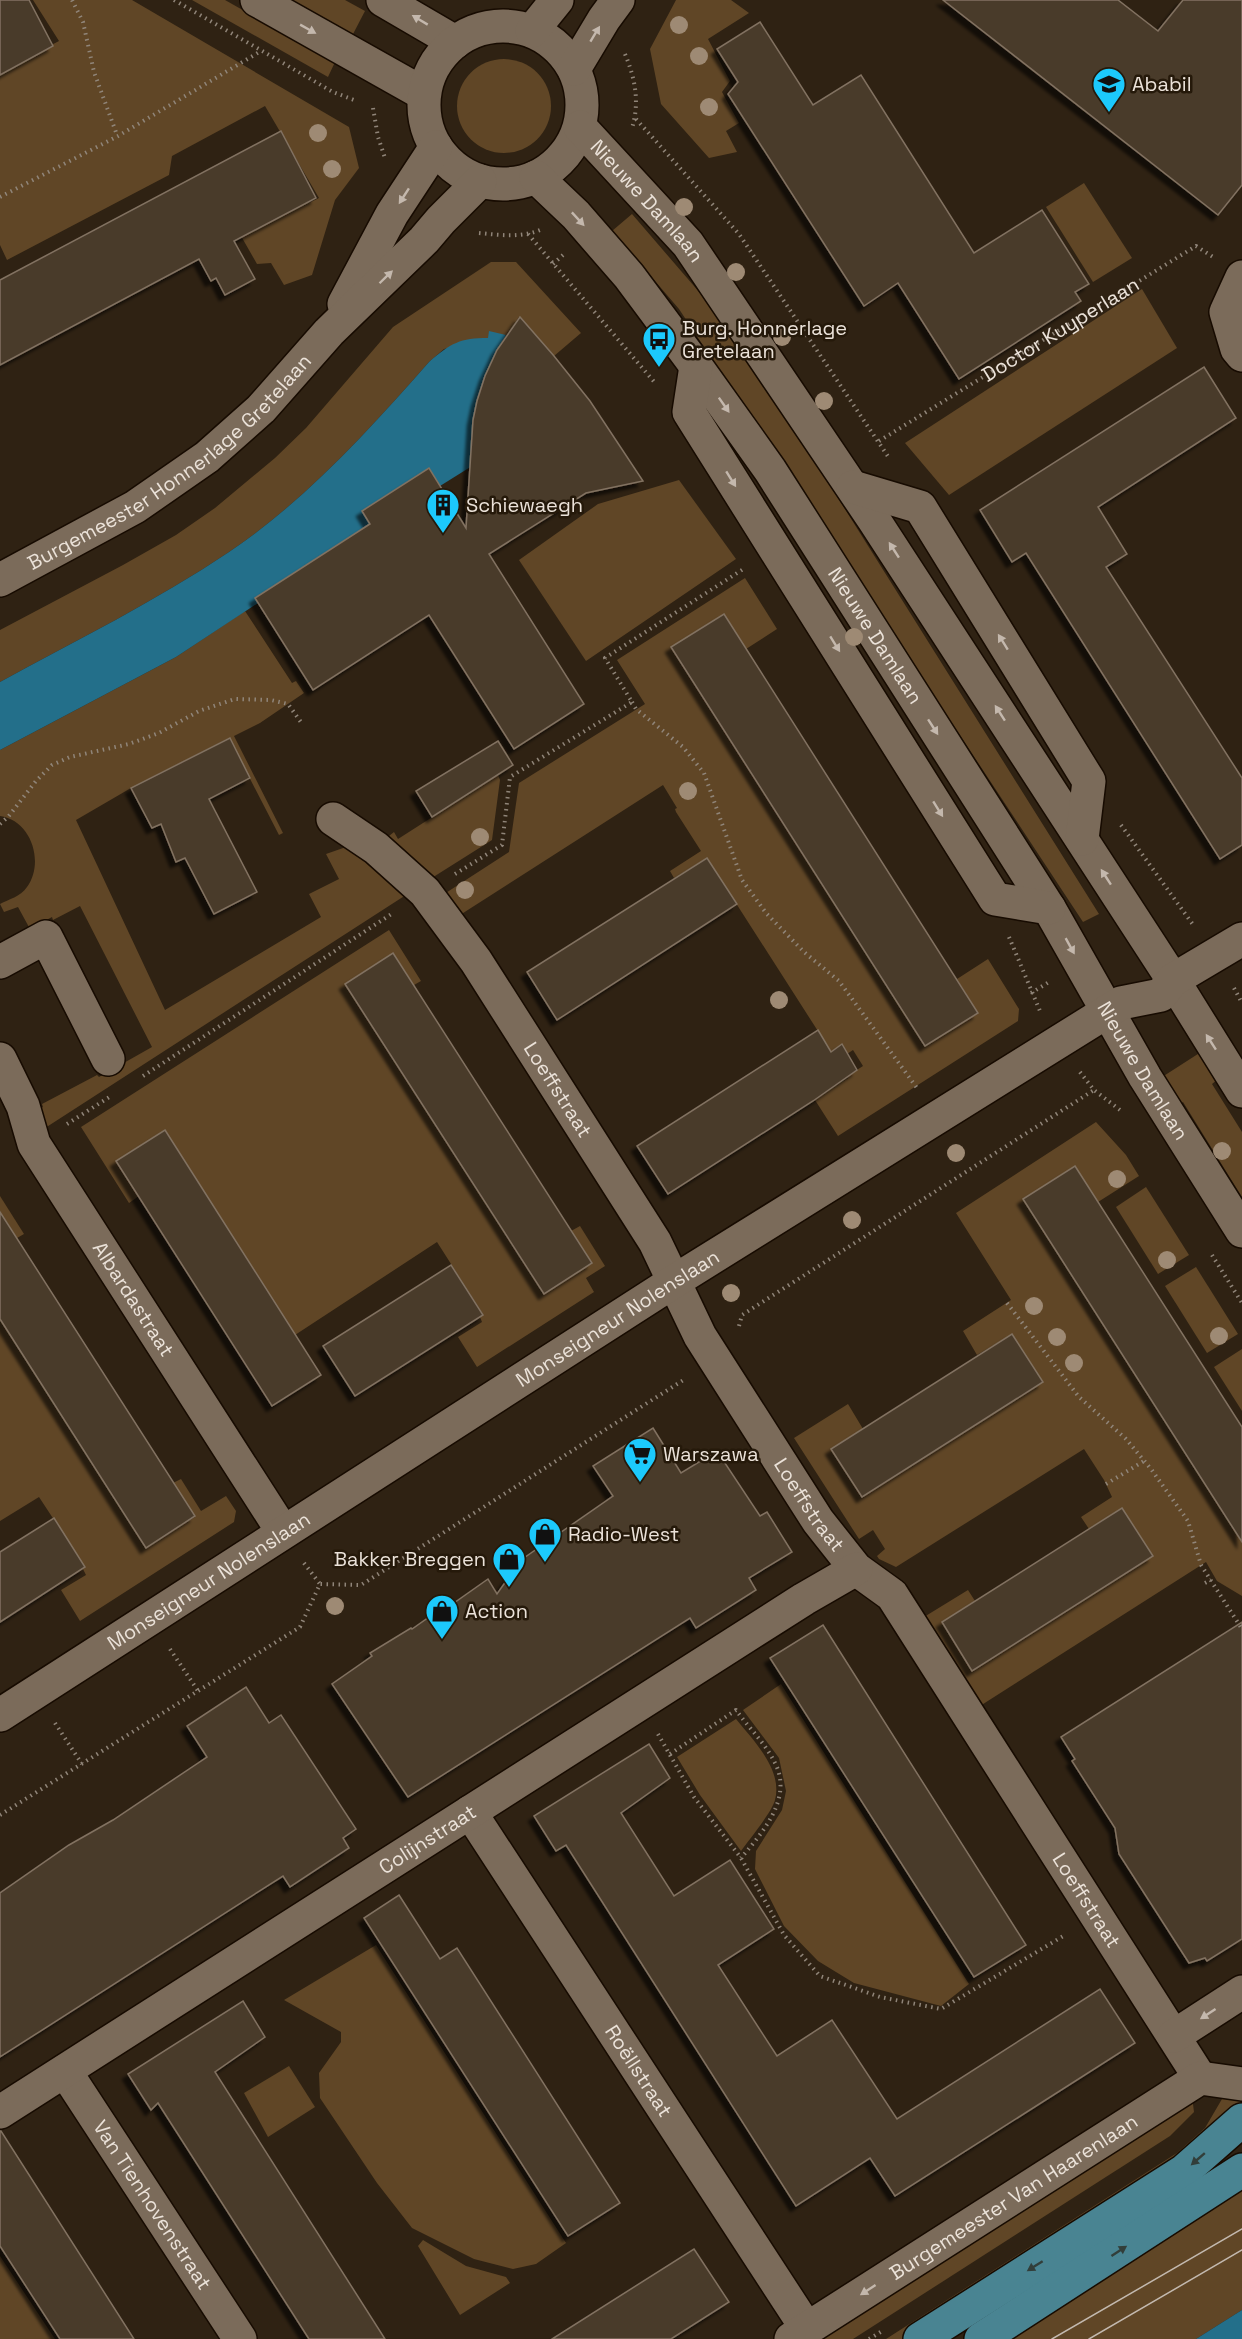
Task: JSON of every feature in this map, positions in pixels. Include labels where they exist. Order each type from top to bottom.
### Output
[{"type":"main road","points":[[920,2339],[1184,2171],[1242,2120]]},
{"type":"main road","points":[[981,2339],[1242,2170]]},
{"type":"street","points":[[256,0],[424,94]]},
{"type":"street","points":[[383,0],[455,42]]},
{"type":"street","points":[[532,32],[557,0]]},
{"type":"street","points":[[574,69],[618,0]]},
{"type":"street","points":[[513,26],[549,40],[564,53],[574,69],[581,88],[583,108],[580,127],[571,148],[556,165],[536,177],[508,184],[480,181],[455,168],[435,147],[425,122],[424,94],[430,74],[440,57],[455,42],[473,32],[492,27],[513,26]]},
{"type":"street","name":"Nieuwe Damlaan","points":[[580,127],[688,244],[853,488],[1173,980],[1242,1091]]},
{"type":"street","name":"Burgemeester Honnerlage Gretelaan","points":[[328,332],[392,214],[435,147]]},
{"type":"street","name":"Nieuwe Damlaan","points":[[536,177],[576,216],[628,276],[770,470],[1049,908],[1151,1087],[1242,1231]]},
{"type":"street","name":"Burgemeester Honnerlage Gretelaan","points":[[0,580],[135,507],[207,457],[261,409],[328,332],[424,240],[480,181]]},
{"type":"street","points":[[1242,277],[1226,312],[1242,355]]},
{"type":"street","points":[[689,412],[696,366]]},
{"type":"street","name":"Nieuwe Damlaan","points":[[689,412],[994,899]]},
{"type":"street","points":[[853,488],[920,507],[1089,781],[1082,839]]},
{"type":"street","name":"Loeffstraat","points":[[333,819],[376,848],[425,892],[482,971],[655,1242],[700,1336],[819,1521],[856,1569],[892,1595],[1200,2078]]},
{"type":"street","points":[[994,899],[1049,908]]},
{"type":"street","points":[[0,962],[46,937],[108,1059]]},
{"type":"street","name":"Monseigneur Nolenslaan","points":[[0,1715],[673,1282],[1121,1003],[1161,995],[1173,980],[1229,947]]},
{"type":"street","name":"Albardastraat","points":[[0,1059],[23,1106],[34,1144],[283,1532]]},
{"type":"street","name":"Colijnstraat","points":[[0,2112],[856,1569]]},
{"type":"street","name":"Roëllstraat","points":[[470,1812],[799,2334]]},
{"type":"street","points":[[1174,2036],[1242,1992]]},
{"type":"street","name":"Van Tienhovenstraat","points":[[65,2071],[240,2339]]},
{"type":"street","points":[[1200,2078],[1242,2084]]},
{"type":"street","name":"Burgemeester Van Haarenlaan","points":[[799,2334],[1200,2078]]},
{"type":"path","points":[[72,0],[83,22],[94,72],[118,136]]},
{"type":"path","points":[[174,0],[333,92],[373,108]]},
{"type":"path","points":[[0,197],[118,136],[261,51]]},
{"type":"path","points":[[635,118],[739,234],[890,460]]},
{"type":"path","points":[[528,234],[657,386],[689,412]]},
{"type":"path","name":"Doctor Kuyperlaan","points":[[879,441],[1196,246],[1214,257]]},
{"type":"path","points":[[775,549],[605,658],[636,709],[683,747],[705,773],[729,849],[748,889],[766,913],[804,952],[839,981],[860,1007],[912,1083],[944,1113]]},
{"type":"path","points":[[0,824],[52,765],[70,757],[129,744],[159,733],[199,711],[235,699],[271,700],[288,704],[303,725]]},
{"type":"path","points":[[134,1081],[425,892],[502,845],[510,777],[632,702]]},
{"type":"path","points":[[1089,781],[1229,947],[1242,1003]]},
{"type":"path","points":[[994,899],[1031,993],[1057,1043],[1094,1090],[1109,1100]]},
{"type":"path","points":[[0,1815],[300,1627],[320,1584],[361,1585],[732,1350],[742,1315],[1094,1090]]},
{"type":"path","points":[[34,1144],[114,1094]]},
{"type":"path","points":[[1007,1303],[1079,1397],[1125,1439],[1188,1521],[1201,1565],[1242,1629]]},
{"type":"path","points":[[1106,1484],[1144,1461]]},
{"type":"path","points":[[1205,1583],[1210,1580]]},
{"type":"path","points":[[150,1618],[198,1691]]},
{"type":"path","points":[[35,1692],[82,1764]]},
{"type":"path","points":[[640,1704],[694,1797],[741,1858],[784,1935],[820,1976],[880,1997],[941,2009],[1097,1916]]},
{"type":"path","points":[[669,1754],[736,1710],[775,1762],[782,1792],[758,1838],[741,1858]]},
{"type":"shaded area","points":[[33,0],[132,0],[349,127],[359,168],[335,200],[312,275],[284,285],[271,263],[257,264],[241,236],[306,198],[309,203],[319,198],[265,106],[172,156],[169,175],[7,260],[0,245],[0,72],[59,41]]},
{"type":"shaded area","points":[[192,0],[225,0],[335,62],[328,77]]},
{"type":"shaded area","points":[[286,0],[345,0],[365,11],[352,36]]},
{"type":"shaded area","points":[[676,0],[731,0],[749,13],[708,39],[730,81],[722,92],[739,123],[726,131],[737,152],[709,158],[661,104],[650,49]]},
{"type":"shaded area","points":[[504,59],[522,63],[537,73],[547,88],[551,106],[547,124],[537,139],[522,149],[504,153],[486,149],[471,139],[461,124],[457,106],[461,88],[471,73],[486,63]]},
{"type":"shaded area","points":[[1084,183],[1132,258],[1093,282],[1046,207]]},
{"type":"shaded area","points":[[632,214],[706,300],[833,490],[1099,914],[1083,922],[679,309],[612,231]]},
{"type":"shaded area","points":[[491,262],[516,262],[581,333],[554,356],[519,317],[506,335],[444,349],[429,362],[335,463],[257,532],[173,587],[0,682],[0,630],[176,535],[215,508],[275,458],[306,428],[393,327]]},
{"type":"shaded area","points":[[1142,289],[1177,348],[949,495],[905,443]]},
{"type":"shaded area","points":[[679,480],[736,559],[586,661],[519,560],[598,504]]},
{"type":"shaded area","points":[[745,578],[777,629],[746,649],[724,614],[671,648],[925,1046],[978,1013],[957,979],[988,959],[1019,1009],[1018,1021],[838,1136],[815,1100],[848,1078],[707,858],[674,878],[670,871],[701,851],[676,812],[677,808],[663,785],[460,915],[438,898],[509,852],[519,783],[645,704],[617,660]],"holes":[[[853,1050],[863,1066],[849,1075],[847,1054]]]},
{"type":"shaded area","points":[[245,611],[292,683],[296,681],[304,693],[260,723],[234,736],[283,833],[279,835],[229,738],[131,788],[76,820],[165,1010],[321,917],[309,894],[339,879],[326,854],[346,847],[409,893],[42,1130],[36,1111],[43,1107],[42,1104],[97,1075],[99,1077],[152,1047],[80,906],[30,929],[18,907],[4,912],[0,904],[18,895],[27,887],[35,866],[35,855],[27,834],[20,825],[0,816],[0,750],[176,657]]},
{"type":"shaded area","points":[[498,775],[500,780],[492,840],[427,881],[389,839],[389,836],[394,832],[398,839]]},
{"type":"shaded area","points":[[389,930],[421,981],[414,985],[393,953],[345,984],[543,1294],[592,1263],[571,1231],[580,1226],[605,1266],[586,1278],[594,1292],[477,1367],[458,1337],[482,1322],[480,1317],[483,1314],[437,1242],[295,1335],[165,1130],[116,1161],[139,1196],[129,1203],[81,1127]]},
{"type":"shaded area","points":[[1201,1052],[1218,1079],[1212,1084],[1242,1132],[1242,1197],[1183,1102],[1176,1106],[1159,1079]]},
{"type":"shaded area","points":[[1096,1122],[1126,1155],[1139,1176],[1098,1202],[1075,1166],[1023,1199],[1242,1542],[1242,1596],[1217,1581],[1206,1562],[980,1706],[924,1617],[968,1590],[975,1601],[942,1623],[972,1670],[1152,1556],[1122,1508],[1089,1529],[1081,1517],[1112,1497],[1084,1449],[896,1567],[877,1556],[885,1549],[873,1530],[859,1539],[794,1438],[848,1404],[863,1429],[831,1449],[862,1497],[1042,1382],[1012,1334],[977,1355],[963,1331],[1011,1300],[956,1213]]},
{"type":"shaded area","points":[[1146,1187],[1189,1255],[1158,1274],[1116,1207]]},
{"type":"shaded area","points":[[0,1196],[24,1234],[17,1238],[0,1211]]},
{"type":"shaded area","points":[[1196,1267],[1238,1334],[1207,1353],[1165,1286]]},
{"type":"shaded area","points":[[0,1319],[147,1548],[195,1517],[173,1483],[181,1479],[201,1511],[226,1496],[236,1511],[234,1522],[80,1621],[61,1590],[86,1575],[83,1569],[85,1567],[39,1497],[0,1521]]},
{"type":"shaded area","points":[[1242,1349],[1242,1411],[1214,1367]]},
{"type":"shaded area","points":[[781,1684],[969,1984],[941,2006],[854,1983],[818,1961],[784,1926],[755,1869],[756,1851],[782,1810],[786,1791],[779,1758],[743,1710]]},
{"type":"shaded area","points":[[736,1719],[765,1756],[775,1778],[776,1789],[775,1800],[770,1811],[741,1851],[700,1795],[677,1757]]},
{"type":"shaded area","points":[[376,1945],[566,2243],[536,2264],[513,2269],[474,2259],[412,2228],[377,2183],[320,2098],[319,2073],[341,2042],[341,2032],[284,2000]]},
{"type":"shaded area","points":[[289,2066],[315,2107],[268,2137],[244,2093]]},
{"type":"shaded area","points":[[1242,2096],[1242,2104],[1218,2130],[906,2339],[886,2339],[1177,2153],[1205,2128],[1222,2099]]},
{"type":"shaded area","points":[[1191,2102],[1194,2112],[1170,2136],[853,2339],[824,2339],[825,2336]]},
{"type":"shaded area","points":[[1242,2185],[1242,2310],[1196,2339],[1000,2339]]},
{"type":"shaded area","points":[[423,2240],[466,2266],[506,2277],[510,2283],[460,2315],[418,2246]]},
{"type":"shaded area","points":[[0,2256],[55,2339],[0,2339]]},
{"type":"water","points":[[489,331],[506,335],[496,352],[478,398],[472,466],[440,486],[429,469],[374,529],[345,540],[255,598],[258,603],[176,657],[0,750],[0,682],[145,604],[257,532],[335,463],[429,362],[456,343],[488,338]]},
{"type":"water","points":[[1242,2310],[1242,2339],[1196,2339]]},
{"type":"building","points":[[0,0],[29,0],[53,46],[0,75]]},
{"type":"building","points":[[943,0],[1118,0],[1158,31],[1183,0],[1242,0],[1242,185],[1218,215]]},
{"type":"building","points":[[760,22],[813,105],[861,75],[974,253],[1042,210],[1089,284],[1075,292],[1081,301],[959,379],[898,283],[864,306],[728,94],[738,82],[717,49]]},
{"type":"building","points":[[281,131],[316,198],[234,241],[255,279],[225,295],[216,278],[211,281],[199,259],[0,365],[0,280]]},
{"type":"building","name":"Schiewaegh","points":[[520,317],[590,401],[643,481],[586,493],[489,554],[584,704],[514,749],[429,615],[313,690],[255,598],[370,524],[362,511],[429,468],[466,528],[473,420],[477,401],[497,350]]},
{"type":"building","points":[[1204,367],[1236,418],[1098,507],[1127,554],[1106,567],[1242,778],[1242,845],[1220,859],[1026,553],[1012,562],[980,510]]},
{"type":"building","points":[[724,614],[978,1013],[925,1046],[671,647]]},
{"type":"building","points":[[230,738],[250,778],[209,799],[257,892],[214,914],[185,858],[176,862],[161,824],[152,828],[131,788]]},
{"type":"building","points":[[498,741],[513,765],[432,817],[416,791]]},
{"type":"building","points":[[707,858],[737,904],[557,1020],[527,972]]},
{"type":"building","points":[[393,953],[592,1263],[544,1294],[345,984]]},
{"type":"building","points":[[818,1030],[831,1052],[842,1044],[857,1070],[668,1194],[637,1146]]},
{"type":"building","points":[[165,1130],[321,1375],[272,1406],[116,1161]]},
{"type":"building","points":[[1075,1166],[1242,1427],[1242,1542],[1023,1199]]},
{"type":"building","points":[[0,1212],[195,1516],[146,1548],[0,1319]]},
{"type":"building","points":[[451,1265],[483,1315],[355,1396],[323,1346]]},
{"type":"building","points":[[1012,1334],[1043,1382],[862,1497],[831,1449]]},
{"type":"building","points":[[653,1428],[681,1473],[717,1451],[760,1516],[767,1512],[792,1552],[749,1578],[756,1590],[696,1628],[690,1618],[408,1797],[332,1684],[372,1656],[370,1653],[412,1629],[449,1603],[451,1605],[488,1579],[497,1594],[521,1560],[613,1496],[593,1466]]},
{"type":"building","points":[[1122,1508],[1153,1556],[972,1671],[942,1622]]},
{"type":"building","points":[[54,1518],[85,1567],[0,1622],[0,1552]]},
{"type":"building","points":[[1242,1622],[1242,1939],[1207,1961],[1205,1958],[1189,1963],[1119,1854],[1115,1828],[1072,1761],[1075,1759],[1061,1737]]},
{"type":"building","points":[[823,1625],[1026,1945],[974,1977],[770,1658]]},
{"type":"building","points":[[246,1687],[269,1723],[281,1715],[356,1829],[343,1838],[349,1848],[290,1887],[283,1876],[0,2057],[0,1893],[69,1845],[113,1820],[207,1757],[187,1726]]},
{"type":"building","points":[[649,1744],[670,1778],[621,1813],[674,1896],[730,1860],[774,1929],[718,1965],[777,2056],[832,2020],[897,2119],[1100,1989],[1135,2043],[895,2196],[870,2158],[796,2206],[566,1845],[556,1851],[534,1816]]},
{"type":"building","points":[[399,1895],[440,1959],[457,1948],[620,2203],[568,2236],[364,1918]]},
{"type":"building","points":[[243,2001],[265,2037],[215,2072],[385,2339],[309,2339],[158,2103],[151,2110],[128,2074]]},
{"type":"building","points":[[0,2131],[134,2339],[60,2339],[0,2246]]},
{"type":"building","points":[[694,2249],[729,2302],[671,2339],[552,2339]]},
{"type":"tram line","points":[[1052,2339],[1242,2229]]},
{"type":"tram line","points":[[1089,2339],[1242,2250]]},
{"type":"place","name":"Ababil","points":[[1109,113]]},
{"type":"place","name":"Burg. Honnerlage Gretelaan","points":[[659,368]]},
{"type":"place","name":"Schiewaegh","points":[[443,534]]},
{"type":"place","name":"Warszawa","points":[[640,1483]]},
{"type":"place","name":"Radio-West","points":[[545,1563]]},
{"type":"place","name":"Bakker Breggen","points":[[509,1588]]},
{"type":"place","name":"Action","points":[[442,1640]]}]
